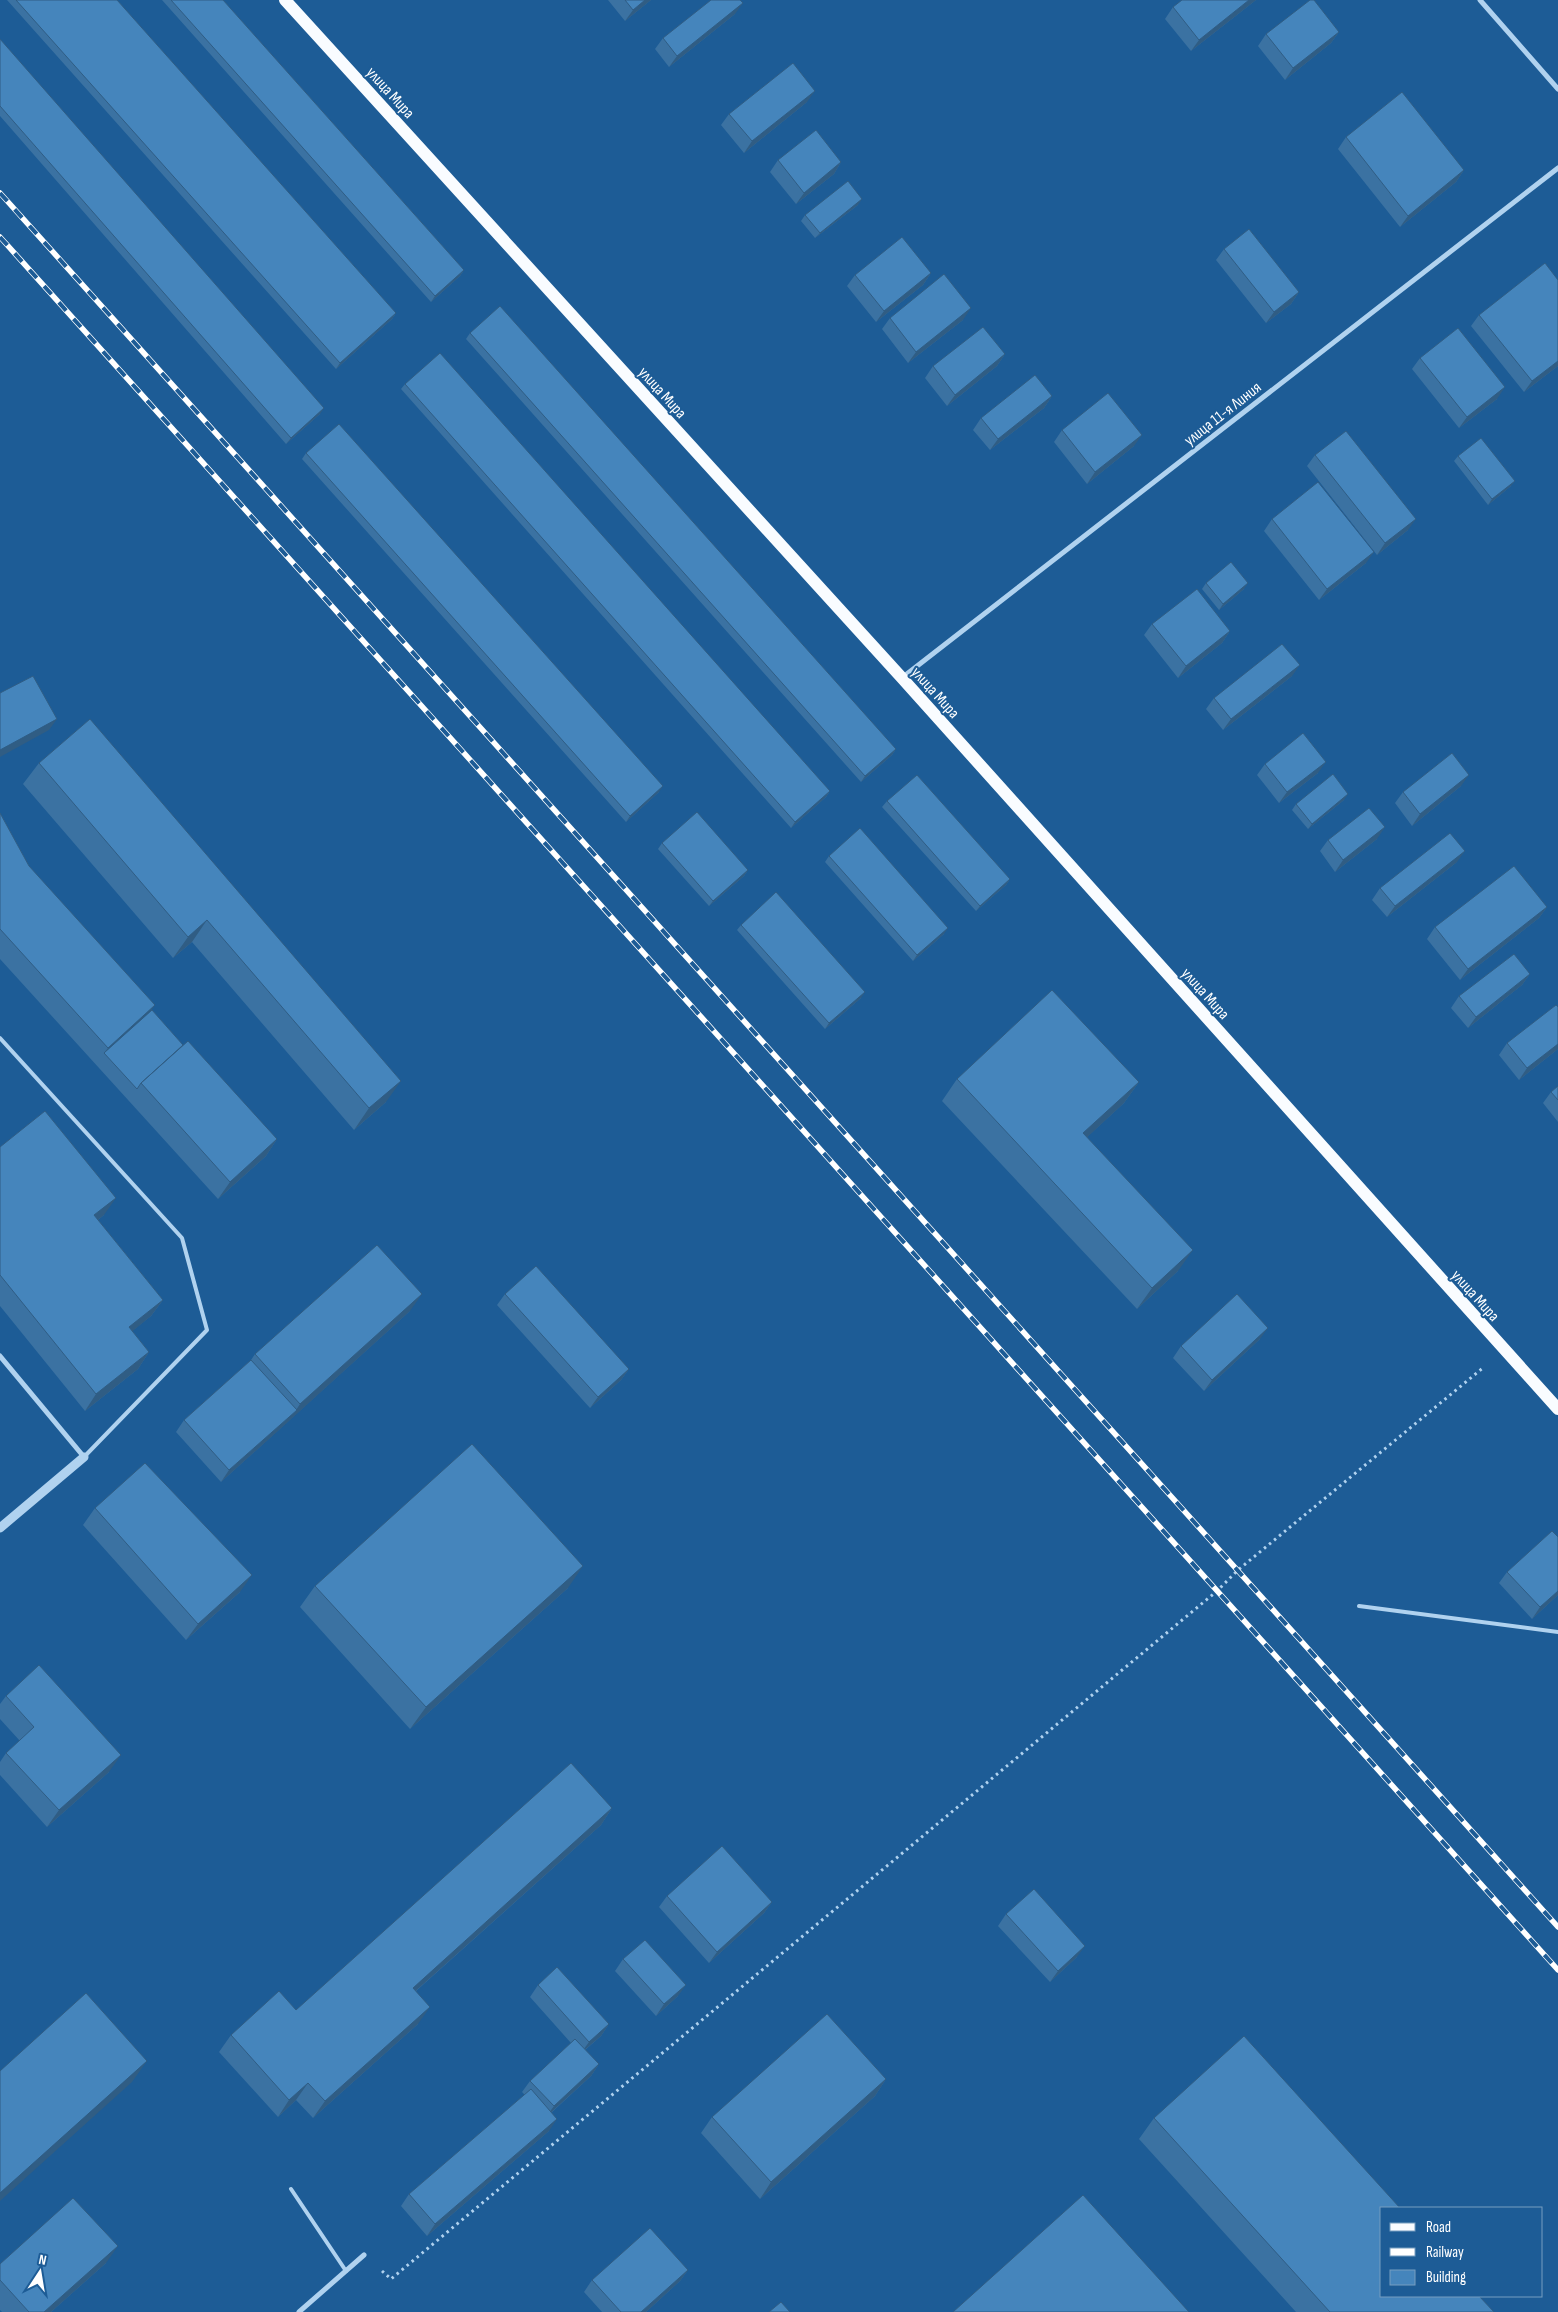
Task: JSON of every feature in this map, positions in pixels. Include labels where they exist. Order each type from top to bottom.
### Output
[{"type":"main road","name":"улица Мира","points":[[284,0],[902,678],[1558,1409]]},
{"type":"street","points":[[1480,0],[1558,89]]},
{"type":"street","name":"улица 11-я Линия","points":[[902,678],[1558,168]]},
{"type":"street","points":[[0,1356],[84,1457],[0,1528]]},
{"type":"street","points":[[299,2312],[364,2255]]},
{"type":"lane","points":[[0,1038],[182,1238],[207,1330],[84,1457]]},
{"type":"lane","points":[[1359,1606],[1558,1632]]},
{"type":"lane","points":[[291,2189],[346,2271]]},
{"type":"path","points":[[364,2255],[391,2279],[1217,1591],[1246,1564],[1504,1351]]},
{"type":"building","points":[[16,0],[117,0],[396,313],[340,363]]},
{"type":"building","points":[[171,0],[223,0],[464,270],[435,296]]},
{"type":"building","points":[[625,0],[645,0],[633,10]]},
{"type":"building","points":[[711,0],[740,0],[743,3],[677,56],[663,38]]},
{"type":"building","points":[[1182,0],[1249,0],[1199,40],[1173,7]]},
{"type":"building","points":[[1310,0],[1314,0],[1339,32],[1293,68],[1266,34]]},
{"type":"building","points":[[0,39],[324,408],[291,438],[0,106]]},
{"type":"building","points":[[793,63],[815,91],[752,141],[729,114]]},
{"type":"building","points":[[1402,92],[1464,170],[1408,216],[1346,137]]},
{"type":"building","points":[[816,130],[841,162],[804,193],[778,160]]},
{"type":"building","points":[[848,181],[862,199],[820,233],[805,215]]},
{"type":"building","points":[[1249,229],[1299,292],[1274,312],[1224,249]]},
{"type":"building","points":[[902,237],[931,273],[884,311],[855,275]]},
{"type":"building","points":[[1545,263],[1558,280],[1558,361],[1532,381],[1479,315]]},
{"type":"building","points":[[944,274],[971,308],[916,352],[890,318]]},
{"type":"building","points":[[500,306],[896,749],[865,776],[470,333]]},
{"type":"building","points":[[983,327],[1005,354],[955,395],[933,366]]},
{"type":"building","points":[[1458,328],[1505,387],[1467,417],[1420,358]]},
{"type":"building","points":[[440,353],[830,791],[795,822],[405,384]]},
{"type":"building","points":[[1035,375],[1052,396],[998,439],[981,418]]},
{"type":"building","points":[[1108,393],[1142,435],[1095,472],[1062,430]]},
{"type":"building","points":[[339,424],[663,786],[630,816],[306,453]]},
{"type":"building","points":[[1346,431],[1416,519],[1385,543],[1315,455]]},
{"type":"building","points":[[1481,438],[1515,481],[1492,499],[1458,456]]},
{"type":"building","points":[[1318,482],[1374,552],[1327,589],[1272,519]]},
{"type":"building","points":[[1231,562],[1248,583],[1223,604],[1206,583]]},
{"type":"building","points":[[1197,589],[1230,631],[1186,666],[1152,624]]},
{"type":"building","points":[[1282,644],[1300,665],[1231,719],[1214,698]]},
{"type":"building","points":[[33,676],[57,719],[0,750],[0,693]]},
{"type":"building","points":[[90,719],[401,1081],[369,1108],[207,920],[188,937],[39,763]]},
{"type":"building","points":[[1303,733],[1326,762],[1287,792],[1265,764]]},
{"type":"building","points":[[1452,753],[1469,775],[1420,814],[1403,792]]},
{"type":"building","points":[[1333,774],[1348,794],[1312,824],[1296,804]]},
{"type":"building","points":[[917,775],[1010,879],[980,906],[887,801]]},
{"type":"building","points":[[1369,808],[1385,827],[1343,860],[1328,840]]},
{"type":"building","points":[[697,812],[748,870],[713,901],[662,843]]},
{"type":"building","points":[[0,813],[29,866],[155,1005],[108,1048],[0,929]]},
{"type":"building","points":[[860,828],[948,928],[917,955],[829,856]]},
{"type":"building","points":[[1450,833],[1465,851],[1395,906],[1380,888]]},
{"type":"building","points":[[1514,866],[1547,907],[1468,969],[1435,927]]},
{"type":"building","points":[[776,892],[865,992],[829,1023],[741,925]]},
{"type":"building","points":[[1514,954],[1530,974],[1476,1017],[1459,996]]},
{"type":"building","points":[[1052,990],[1139,1082],[1083,1133],[1193,1250],[1152,1288],[957,1079]]},
{"type":"building","points":[[1556,1005],[1558,1007],[1558,1044],[1527,1068],[1507,1043]]},
{"type":"building","points":[[152,1010],[183,1045],[141,1083],[137,1089],[104,1053]]},
{"type":"building","points":[[188,1041],[277,1139],[230,1182],[141,1083]]},
{"type":"building","points":[[1558,1086],[1558,1100],[1551,1092]]},
{"type":"building","points":[[45,1111],[116,1198],[94,1215],[163,1300],[129,1327],[149,1352],[96,1394],[0,1275],[0,1147]]},
{"type":"building","points":[[377,1245],[422,1294],[300,1404],[255,1354]]},
{"type":"building","points":[[536,1266],[629,1369],[598,1397],[505,1294]]},
{"type":"building","points":[[1237,1294],[1268,1328],[1212,1380],[1181,1346]]},
{"type":"building","points":[[251,1360],[297,1410],[229,1470],[184,1420]]},
{"type":"building","points":[[472,1444],[583,1566],[426,1707],[315,1586]]},
{"type":"building","points":[[145,1463],[252,1575],[198,1624],[95,1508]]},
{"type":"building","points":[[1552,1531],[1558,1537],[1558,1591],[1540,1607],[1507,1572]]},
{"type":"building","points":[[39,1665],[121,1755],[59,1810],[6,1753],[34,1727],[6,1696]]},
{"type":"building","points":[[571,1763],[612,1808],[413,1988],[430,2007],[325,2101],[308,2083],[289,2100],[231,2035],[279,1991],[296,2010]]},
{"type":"building","points":[[722,1846],[772,1902],[717,1952],[667,1896]]},
{"type":"building","points":[[1034,1889],[1085,1946],[1058,1971],[1006,1914]]},
{"type":"building","points":[[645,1940],[686,1985],[664,2004],[623,1959]]},
{"type":"building","points":[[557,1967],[609,2024],[589,2042],[538,1985]]},
{"type":"building","points":[[86,1993],[147,2061],[0,2193],[0,2071]]},
{"type":"building","points":[[827,2014],[886,2079],[771,2182],[712,2117]]},
{"type":"building","points":[[1244,2036],[1399,2207],[1380,2207],[1380,2297],[1480,2297],[1494,2312],[1330,2312],[1154,2118]]},
{"type":"building","points":[[575,2039],[599,2064],[554,2106],[530,2081]]},
{"type":"building","points":[[531,2089],[557,2119],[435,2224],[409,2194]]},
{"type":"building","points":[[1083,2195],[1189,2312],[953,2312]]},
{"type":"building","points":[[73,2198],[118,2246],[44,2312],[29,2312],[0,2280],[0,2264]]},
{"type":"building","points":[[650,2228],[688,2270],[641,2312],[621,2312],[592,2280]]},
{"type":"building","points":[[781,2302],[790,2312],[769,2312]]},
{"type":"railway","points":[[0,193],[1558,1927]]},
{"type":"railway","points":[[0,237],[1558,1970]]}]
